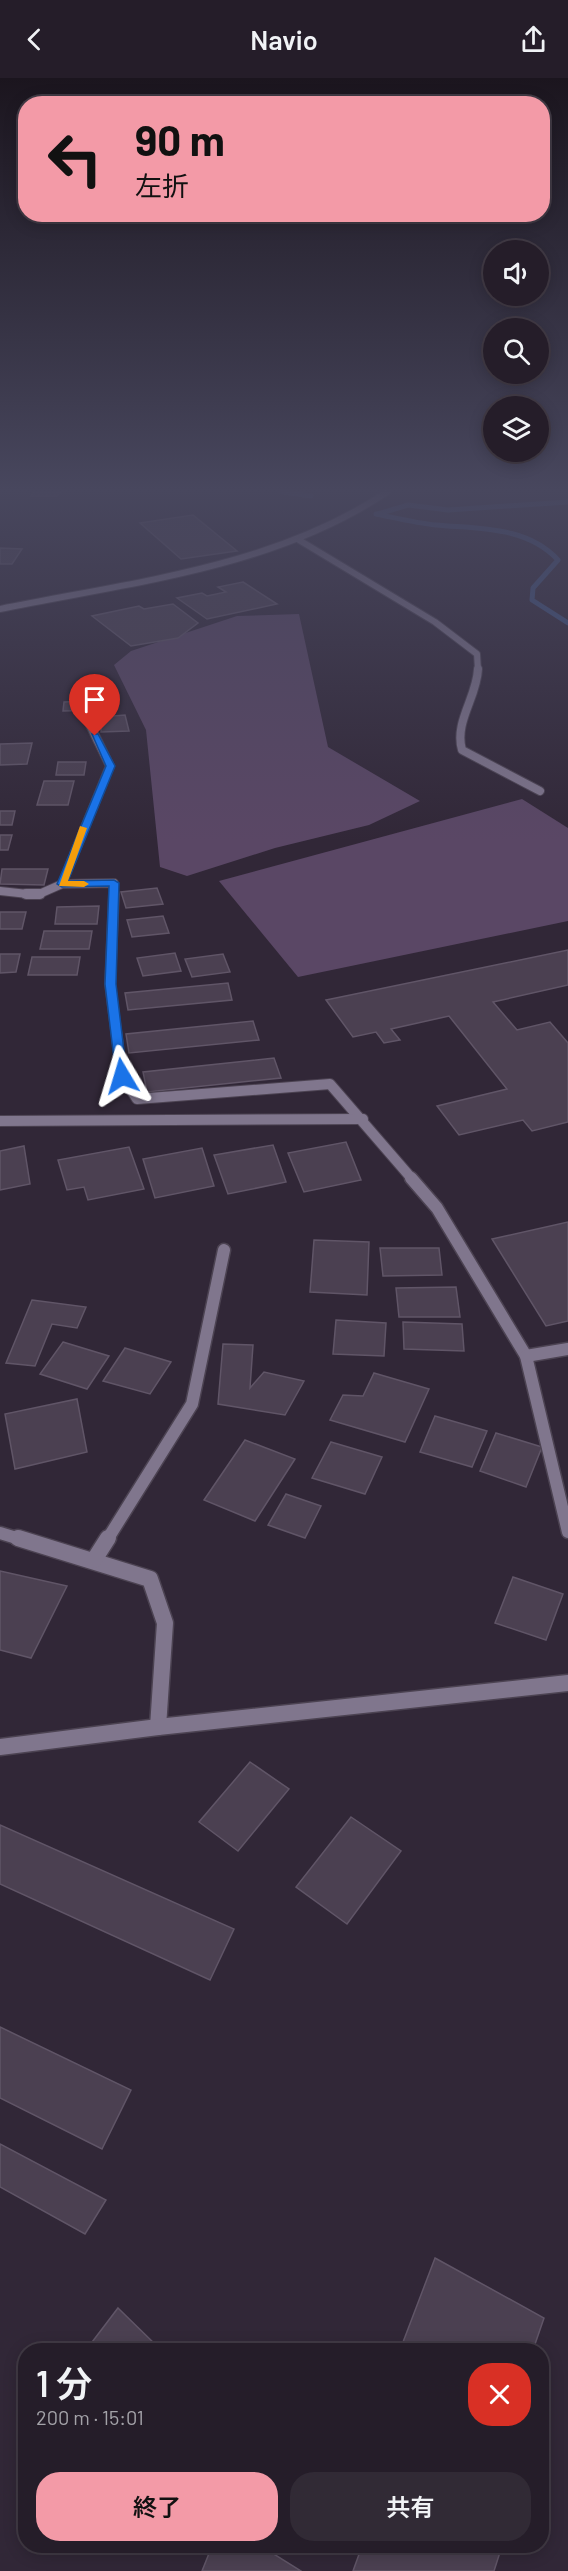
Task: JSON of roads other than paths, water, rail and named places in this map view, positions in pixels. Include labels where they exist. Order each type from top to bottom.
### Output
[{"type":"street","points":[[412,608],[472,648],[477,654],[479,666],[473,699],[459,733],[462,750],[540,791]]},
{"type":"street","points":[[62,884],[110,766],[88,721]]},
{"type":"street","points":[[0,891],[38,895],[62,884],[114,883],[110,984],[122,1076],[137,1099],[330,1084],[363,1119],[437,1208],[526,1356],[568,1532]]},
{"type":"street","points":[[0,1121],[363,1119]]},
{"type":"street","points":[[94,1560],[192,1404],[224,1250]]},
{"type":"street","points":[[526,1356],[568,1349]]},
{"type":"street","points":[[0,1533],[150,1579],[165,1623],[158,1727]]},
{"type":"street","points":[[0,1747],[158,1727],[568,1683]]},
{"type":"waterway","points":[[545,608],[568,623]]}]
